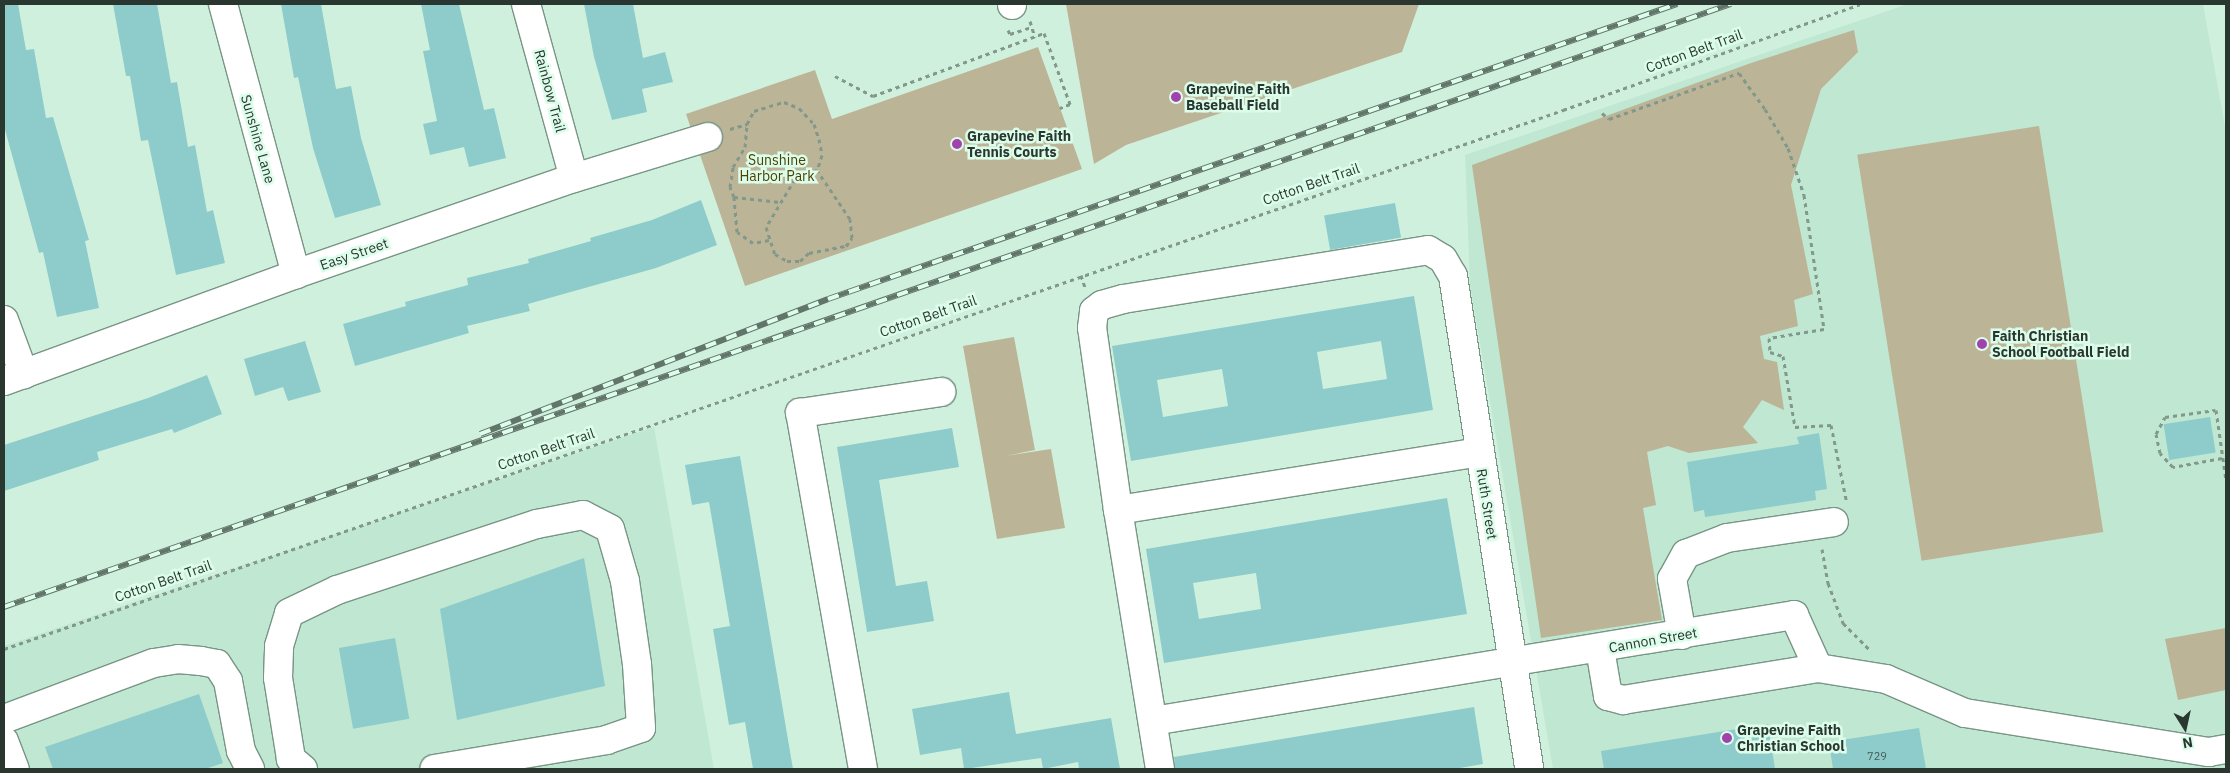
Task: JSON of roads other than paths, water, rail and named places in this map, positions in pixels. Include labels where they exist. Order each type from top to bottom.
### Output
[{"type":"street","name":"Sunshine Lane","points":[[223,4],[296,274]]},
{"type":"street","name":"Rainbow Trail","points":[[526,4],[574,178]]},
{"type":"street","name":"Easy Street","points":[[14,378],[296,274],[574,178],[708,137]]},
{"type":"street","name":"Ruth Street","points":[[1118,510],[1092,328],[1094,311],[1102,304],[1123,299],[1428,250],[1443,259],[1453,276],[1529,769]]},
{"type":"street","points":[[4,320],[14,378]]},
{"type":"street","points":[[863,769],[800,414],[942,392]]},
{"type":"street","points":[[1160,769],[1118,510],[1479,452]]},
{"type":"street","points":[[303,769],[290,759],[278,678],[279,646],[289,613],[337,590],[537,524],[583,515],[610,529],[625,581],[637,664],[641,728],[607,740],[434,769]]},
{"type":"street","points":[[1682,634],[1672,579],[1686,554],[1727,538],[1834,523]]},
{"type":"street","name":"Cannon Street","points":[[1153,721],[1512,664],[1794,615],[1818,668]]},
{"type":"street","points":[[1600,649],[1608,696],[1623,700],[1818,668],[1886,679],[1966,713],[2216,757]]},
{"type":"street","points":[[4,719],[154,663],[178,659],[217,664],[228,681],[241,751],[250,769]]},
{"type":"street","points":[[4,741],[15,769]]},
{"type":"railway","points":[[480,434],[828,299],[1677,4]]},
{"type":"railway","points":[[4,607],[1731,4]]},
{"type":"place","name":"Grapevine Faith Baseball Field","points":[[1176,97]]},
{"type":"place","name":"Grapevine Faith Tennis Courts","points":[[957,144]]},
{"type":"place","name":"Faith Christian School Football Field","points":[[1982,344]]},
{"type":"place","name":"Grapevine Faith Christian School","points":[[1727,738]]},
{"type":"park label","name":"Sunshine Harbor Park","points":[[777,168]]}]
